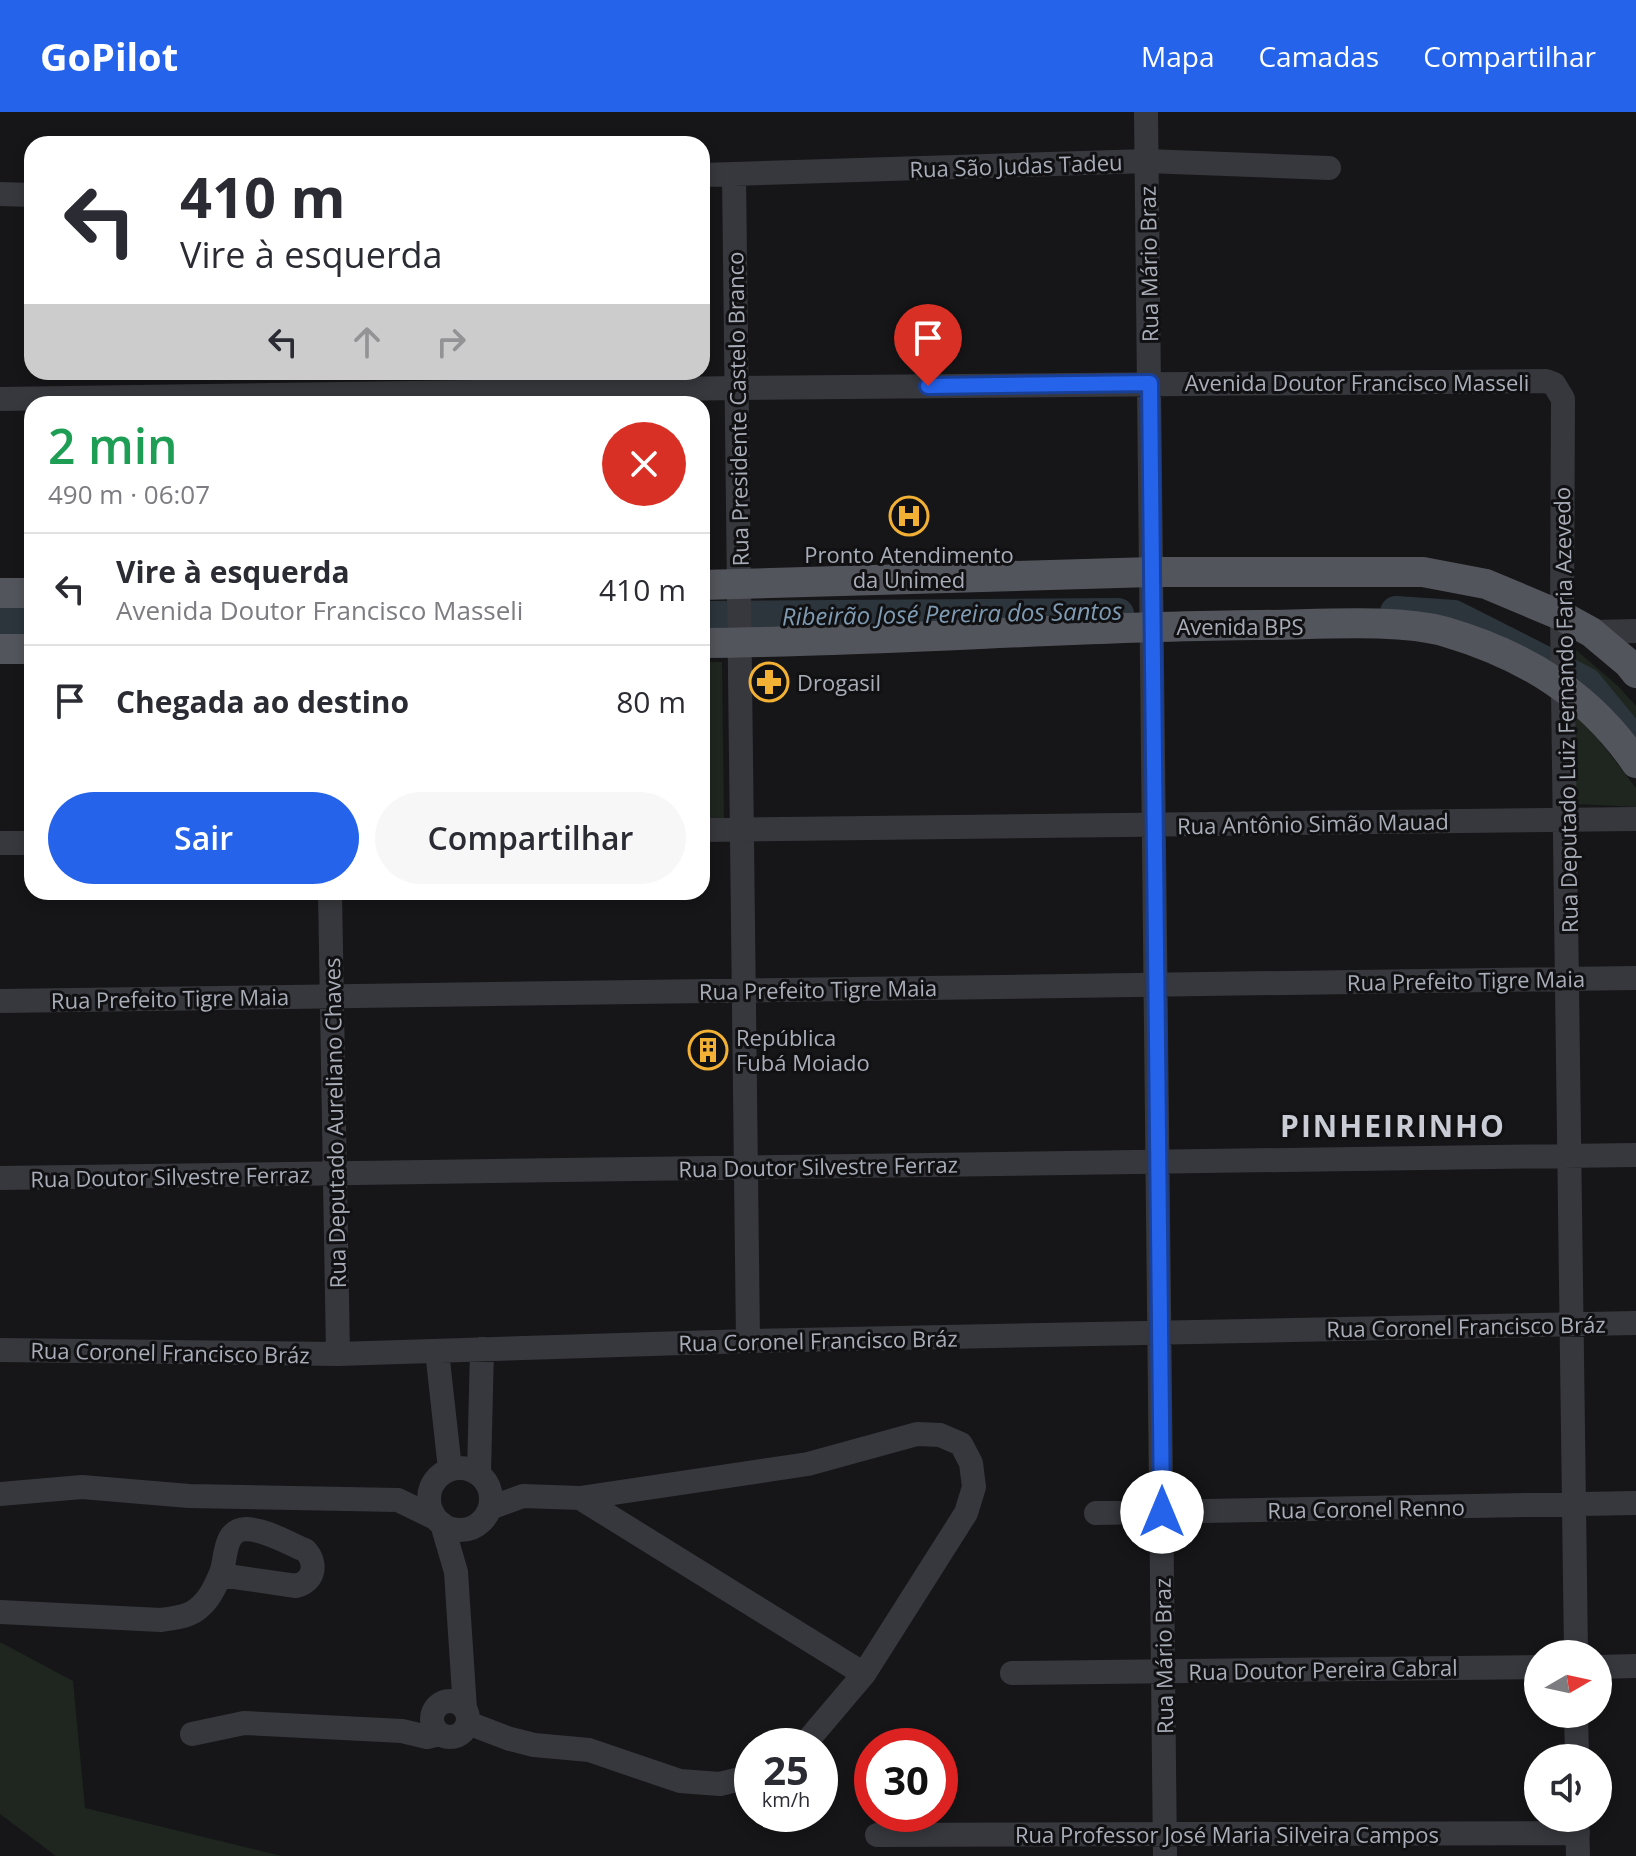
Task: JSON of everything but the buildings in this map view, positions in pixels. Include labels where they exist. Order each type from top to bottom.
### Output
[{"type":"main road","points":[[710,586],[738,589],[1423,572],[1486,584],[1572,628],[1628,663],[1636,673]]},
{"type":"main road","points":[[0,593],[24,593]]},
{"type":"main road","name":"Avenida BPS","points":[[710,642],[1153,621],[1391,625],[1442,631],[1501,651],[1565,680],[1636,763]]},
{"type":"main road","points":[[0,649],[24,649]]},
{"type":"street","name":"Rua Mário Braz","points":[[1146,112],[1165,1845]]},
{"type":"street","name":"Rua São Judas Tadeu","points":[[710,175],[1147,161],[1329,168]]},
{"type":"street","name":"Rua Presidente Castelo Branco","points":[[734,175],[742,829]]},
{"type":"street","points":[[0,194],[24,195]]},
{"type":"street","name":"Avenida Doutor Francisco Masseli","points":[[434,396],[738,388],[1546,381],[1554,384],[1559,391]]},
{"type":"street","name":"Rua Deputado Luiz Fernando Faria Azevedo","points":[[1559,391],[1563,399],[1572,628],[1565,680],[1576,1640]]},
{"type":"street","name":"Avenida Doutor Francisco Masseli","points":[[0,399],[24,399]]},
{"type":"street","points":[[1572,628],[1636,631]]},
{"type":"street","name":"Rua Antônio Simão Mauad","points":[[710,830],[1636,819]]},
{"type":"street","points":[[742,829],[748,1341]]},
{"type":"street","points":[[0,843],[24,843]]},
{"type":"street","name":"Rua Deputado Aureliano Chaves","points":[[330,900],[338,1354]]},
{"type":"street","name":"Rua Prefeito Tigre Maia","points":[[0,1001],[1636,978]]},
{"type":"street","name":"Rua Doutor Silvestre Ferraz","points":[[0,1178],[1636,1155]]},
{"type":"street","name":"Rua Coronel Francisco Bráz","points":[[0,1350],[338,1354],[748,1341],[1636,1323]]},
{"type":"street","points":[[0,1494],[82,1487],[189,1496],[398,1500],[460,1530],[470,1529],[479,1524],[490,1508],[491,1498],[482,1476],[482,1349]]},
{"type":"street","points":[[437,1351],[442,1475],[429,1494],[430,1506],[456,1572],[466,1716],[460,1735],[453,1737],[437,1718]]},
{"type":"street","points":[[490,1508],[523,1496],[580,1498],[808,1464],[917,1434],[940,1435],[961,1444],[971,1463],[974,1487],[966,1513],[864,1674],[818,1728]]},
{"type":"street","points":[[398,1500],[460,1467],[512,1485],[523,1496]]},
{"type":"street","points":[[580,1498],[864,1674]]},
{"type":"street","name":"Rua Coronel Renno","points":[[1096,1513],[1636,1503]]},
{"type":"street","points":[[456,1572],[470,1529]]},
{"type":"street","points":[[0,1612],[161,1620],[182,1618],[202,1606],[220,1575]]},
{"type":"street","points":[[1612,1667],[1636,1666]]},
{"type":"street","name":"Rua Doutor Pereira Cabral","points":[[1012,1673],[1524,1667]]},
{"type":"street","points":[[192,1734],[244,1723],[402,1731],[427,1737],[462,1677]]},
{"type":"street","points":[[437,1718],[454,1701],[466,1716],[522,1742],[589,1750],[680,1781],[720,1784],[734,1780]]},
{"type":"street","name":"Rua Professor José Maria Silveira Campos","points":[[877,1835],[1165,1845],[1578,1836]]},
{"type":"shaded area","points":[[1576,650],[1636,706],[1636,750],[1576,681]]},
{"type":"shaded area","points":[[710,662],[722,662],[724,821],[710,821]]},
{"type":"shaded area","points":[[1572,705],[1636,788],[1636,807],[1576,804]]},
{"type":"shaded area","points":[[0,1642],[73,1681],[85,1808],[282,1856],[56,1856],[0,1814]]},
{"type":"waterway","name":"Ribeirão José Pereira dos Santos","points":[[1396,612],[1454,616],[1586,683],[1624,729]]},
{"type":"waterway","name":"Ribeirão José Pereira dos Santos","points":[[710,617],[1118,614]]},
{"type":"waterway","name":"Ribeirão José Pereira dos Santos","points":[[0,623],[24,623]]},
{"type":"place","name":"Pronto Atendimento da Unimed","points":[[909,516]]},
{"type":"place","name":"Drogasil","points":[[769,682]]},
{"type":"place","name":"República Fubá Moiado","points":[[708,1050]]},
{"type":"district","name":"PINHEIRINHO","points":[[1393,1125]]},
{"type":"route","points":[[928,386],[1150,383],[1162,1512]]}]
